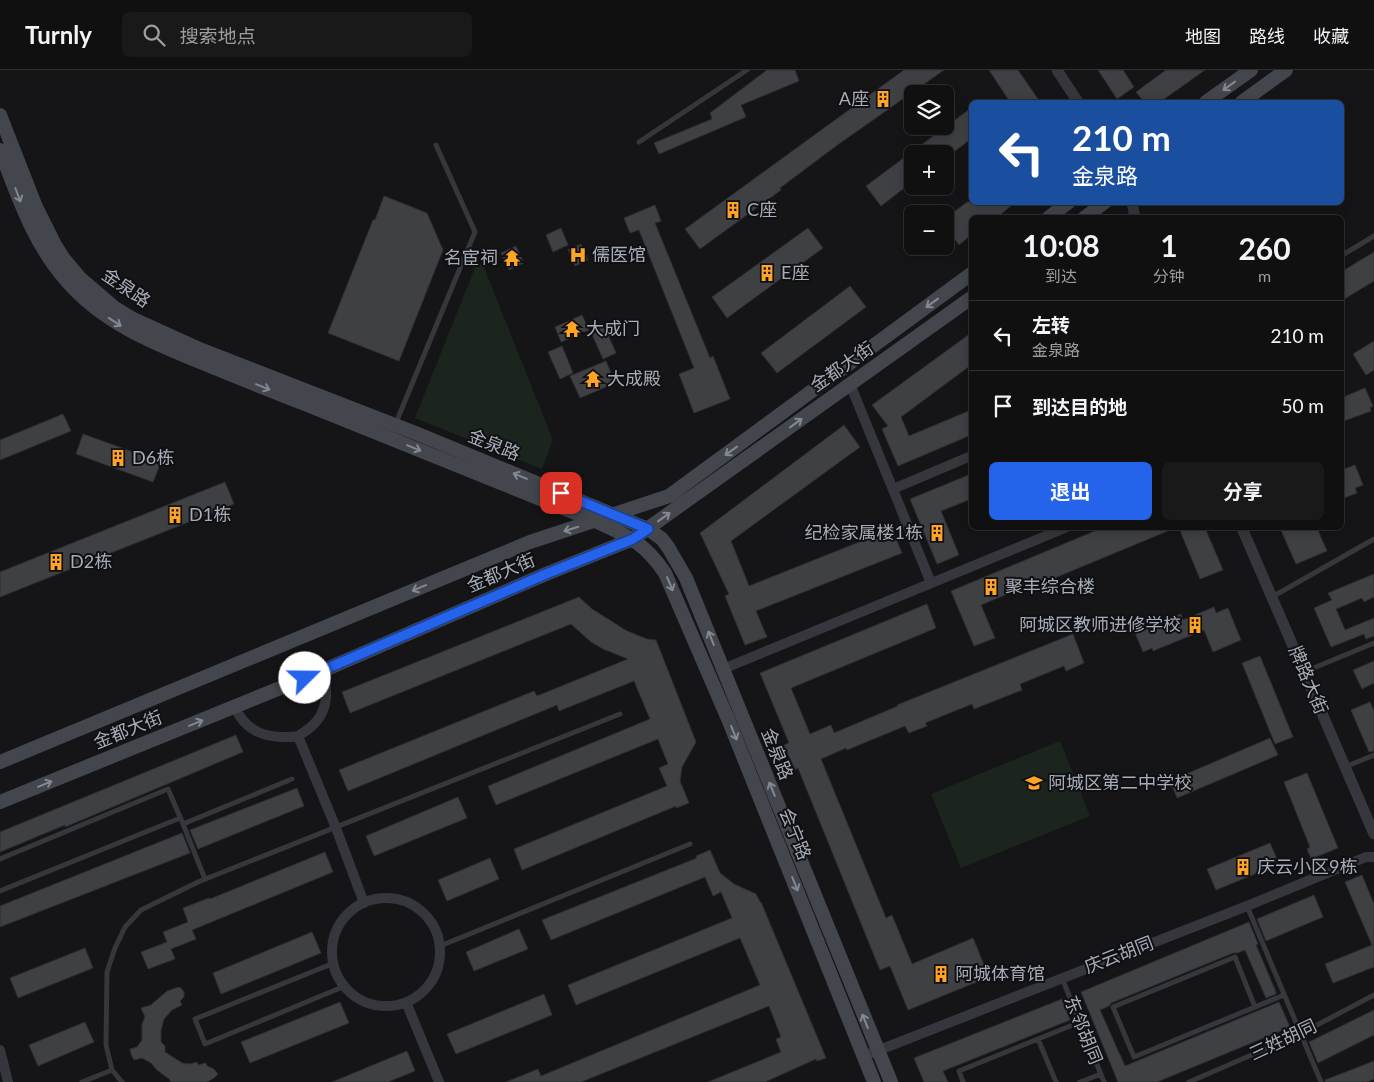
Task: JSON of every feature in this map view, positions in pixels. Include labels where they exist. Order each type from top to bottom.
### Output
[{"type":"main road","points":[[1209,100],[1251,70]]},
{"type":"main road","points":[[1245,100],[1286,70]]},
{"type":"main road","name":"金泉路","points":[[0,114],[36,208],[64,259],[80,278],[109,303],[133,319],[188,344],[395,425],[615,515],[648,529],[662,539],[678,562],[686,578],[890,1082]]},
{"type":"main road","name":"金泉路","points":[[0,150],[24,213],[43,250],[66,280],[82,296],[99,311],[120,325],[189,358],[595,522]]},
{"type":"main road","points":[[1052,215],[1065,205]]},
{"type":"main road","points":[[1088,215],[1101,205]]},
{"type":"main road","name":"金都大街","points":[[0,762],[530,542],[670,496],[969,275]]},
{"type":"main road","name":"金都大街","points":[[0,802],[322,671],[546,574],[633,539],[969,299]]},
{"type":"main road","name":"会宁路","points":[[595,522],[633,539],[655,558],[665,573],[728,719],[874,1082]]},
{"type":"street","points":[[1057,70],[1077,100]]},
{"type":"street","points":[[850,384],[931,583]]},
{"type":"street","points":[[893,489],[969,457]]},
{"type":"street","points":[[723,669],[1061,530]]},
{"type":"street","name":"牌路大街","points":[[1243,530],[1374,834]]},
{"type":"street","points":[[235,707],[243,722],[255,731],[275,738],[298,736],[316,722],[323,712],[327,692],[322,671]]},
{"type":"street","points":[[298,736],[336,828],[364,903]]},
{"type":"street","name":"庆云胡同","points":[[864,1056],[1247,906],[1366,857],[1374,857]]},
{"type":"street","points":[[374,899],[396,899],[416,906],[431,922],[436,931],[440,946],[439,963],[431,982],[415,997],[406,1002],[396,1005],[375,1004],[356,996],[345,986],[337,973],[334,963],[333,942],[341,923],[355,908],[364,903],[374,899]]},
{"type":"street","points":[[406,1002],[439,1082]]},
{"type":"street","points":[[0,1050],[8,1082]]},
{"type":"lane","points":[[639,142],[747,70]]},
{"type":"lane","points":[[395,425],[475,232],[436,144]]},
{"type":"lane","points":[[1344,254],[1374,236]]},
{"type":"lane","points":[[1272,597],[1374,539]]},
{"type":"lane","points":[[1304,672],[1374,643]]},
{"type":"lane","points":[[122,1082],[112,1070],[106,1045],[107,972],[125,927],[141,910],[205,879],[620,714]]},
{"type":"lane","points":[[1345,767],[1374,755]]},
{"type":"lane","points":[[0,891],[292,779]]},
{"type":"lane","points":[[0,859],[168,790],[205,879]]},
{"type":"lane","points":[[440,946],[690,844]]},
{"type":"lane","points":[[1247,906],[1321,1082]]},
{"type":"lane","points":[[1256,1007],[1235,957],[1113,1007],[1134,1057],[1256,1007],[1284,995]]},
{"type":"lane","points":[[334,963],[195,1019],[205,1044],[345,986]]},
{"type":"lane","name":"东邻胡同","points":[[1062,977],[1104,1082]]},
{"type":"lane","name":"三姓胡同","points":[[1189,1082],[1300,1034],[1374,995]]},
{"type":"lane","points":[[963,1082],[959,1071],[1080,1022]]},
{"type":"lane","points":[[1038,1039],[1056,1082]]},
{"type":"lane","points":[[82,1082],[112,1070]]},
{"type":"lane","points":[[1080,1082],[1101,1074]]},
{"type":"shaded area","points":[[477,263],[483,265],[553,440],[542,469],[415,418]]},
{"type":"shaded area","points":[[1060,741],[1090,816],[961,868],[931,794]]},
{"type":"building","points":[[767,70],[795,70],[799,81],[741,105],[746,117],[659,154],[654,143],[712,119],[710,113]]},
{"type":"building","points":[[904,70],[944,70],[923,85],[904,85],[904,98],[836,146],[780,188],[781,190],[700,249],[685,229]]},
{"type":"building","points":[[989,70],[1018,70],[1039,100],[1009,100]]},
{"type":"building","points":[[1098,70],[1123,70],[1134,87],[1117,99]]},
{"type":"building","points":[[1166,70],[1205,70],[1163,100],[1142,100],[1136,92]]},
{"type":"building","points":[[969,109],[969,140],[954,152],[954,145],[921,145],[935,135],[954,135],[954,121]]},
{"type":"building","points":[[904,158],[904,188],[881,206],[866,186]]},
{"type":"building","points":[[384,196],[427,213],[443,250],[399,361],[328,333]]},
{"type":"building","points":[[967,202],[969,202],[969,205],[1012,205],[1000,215],[969,215],[969,237],[959,245],[954,238],[954,212]]},
{"type":"building","points":[[655,205],[661,221],[655,223],[710,358],[713,356],[730,399],[694,413],[679,374],[694,368],[639,230],[630,233],[624,218]]},
{"type":"building","points":[[561,228],[568,245],[553,252],[546,235]]},
{"type":"building","name":"E座","points":[[808,228],[823,248],[727,318],[712,297]]},
{"type":"building","name":"儒医馆","points":[[581,244],[588,260],[575,266],[568,250]]},
{"type":"building","name":"名宦祠","points":[[516,246],[524,263],[509,270],[501,253]]},
{"type":"building","points":[[1374,252],[1374,281],[1344,299],[1344,270]]},
{"type":"building","points":[[850,286],[866,307],[777,373],[761,353]]},
{"type":"building","name":"大成门","points":[[582,315],[589,330],[561,342],[555,327]]},
{"type":"building","points":[[604,326],[616,353],[603,359],[591,332]]},
{"type":"building","points":[[969,334],[969,366],[901,417],[909,436],[969,411],[969,436],[898,466],[882,429],[888,426],[872,405]]},
{"type":"building","points":[[1374,341],[1374,370],[1366,375],[1353,354]]},
{"type":"building","points":[[562,346],[573,373],[560,379],[548,352]]},
{"type":"building","name":"大成殿","points":[[606,361],[615,383],[580,398],[570,376]]},
{"type":"building","points":[[1365,388],[1373,406],[1370,408],[1371,411],[1344,421],[1344,397]]},
{"type":"building","points":[[63,414],[71,431],[0,460],[0,440]]},
{"type":"building","points":[[844,425],[860,447],[731,541],[749,586],[892,529],[902,553],[756,611],[767,637],[745,645],[725,596],[729,594],[700,533]]},
{"type":"building","name":"D6栋","points":[[83,434],[161,462],[153,482],[76,454]]},
{"type":"building","points":[[1355,465],[1363,485],[1355,488],[1357,493],[1344,498],[1344,469]]},
{"type":"building","name":"纪检家属楼1栋","points":[[969,475],[969,500],[941,511],[959,555],[937,564],[910,499]]},
{"type":"building","points":[[225,482],[234,504],[0,597],[0,572]]},
{"type":"building","name":"聚丰综合楼","points":[[1097,530],[1170,530],[1028,589],[1026,586],[981,605],[995,638],[974,646],[951,591]]},
{"type":"building","points":[[1180,530],[1206,530],[1223,570],[1200,579]]},
{"type":"building","points":[[1281,530],[1318,530],[1327,551],[1296,564]]},
{"type":"building","points":[[1374,574],[1374,597],[1364,602],[1362,598],[1336,609],[1345,630],[1374,618],[1374,636],[1366,639],[1364,634],[1331,647],[1314,608],[1332,600],[1328,593]]},
{"type":"building","points":[[579,597],[592,609],[627,631],[647,639],[656,640],[696,742],[682,767],[680,781],[689,803],[676,808],[676,806],[522,870],[514,849],[667,786],[659,768],[668,764],[658,739],[496,805],[488,786],[650,719],[634,681],[559,711],[557,705],[348,791],[339,770],[534,691],[537,696],[628,659],[591,642],[571,624],[350,713],[342,692]]},
{"type":"building","points":[[927,604],[936,628],[791,688],[810,734],[831,725],[834,733],[897,705],[1073,634],[1084,663],[1066,671],[1064,666],[1020,684],[1022,690],[974,709],[972,704],[925,723],[927,726],[909,733],[905,726],[821,759],[886,918],[892,915],[912,964],[973,938],[989,977],[908,1010],[890,966],[880,970],[798,768],[795,770],[784,745],[789,743],[760,673]]},
{"type":"building","name":"阿城区教师进修学校","points":[[1214,607],[1216,613],[1228,608],[1241,640],[1213,652],[1204,630],[1153,651],[1152,648],[1143,652],[1135,633],[1181,614],[1183,620]]},
{"type":"building","points":[[1260,656],[1293,737],[1275,744],[1242,663]]},
{"type":"building","points":[[1374,661],[1374,683],[1362,689],[1353,670]]},
{"type":"building","points":[[1370,702],[1374,711],[1374,751],[1369,752],[1351,710]]},
{"type":"building","points":[[236,735],[243,752],[65,827],[65,825],[0,852],[0,832]]},
{"type":"building","points":[[1270,738],[1278,755],[1177,798],[1170,781]]},
{"type":"building","points":[[1307,773],[1338,848],[1311,859],[1307,849],[1310,847],[1284,782]]},
{"type":"building","points":[[297,788],[304,806],[198,849],[190,830]]},
{"type":"building","points":[[458,797],[467,818],[374,856],[366,836]]},
{"type":"building","points":[[182,833],[190,853],[0,927],[0,906]]},
{"type":"building","name":"庆云小区9栋","points":[[1270,843],[1279,864],[1216,890],[1207,869]]},
{"type":"building","points":[[710,850],[720,873],[734,884],[756,894],[761,902],[826,1058],[817,1061],[816,1059],[765,1082],[708,1082],[781,1052],[776,1039],[781,1037],[769,1006],[581,1082],[506,1082],[538,1069],[541,1076],[760,985],[740,938],[576,1005],[568,985],[732,918],[721,892],[713,896],[705,877],[551,940],[542,920],[697,858],[696,856]]},
{"type":"building","points":[[325,852],[333,872],[192,930],[196,939],[171,949],[175,959],[148,969],[141,952],[167,942],[163,932],[188,922],[183,908],[210,899]]},
{"type":"building","points":[[490,858],[499,879],[447,901],[438,880]]},
{"type":"building","points":[[1362,875],[1374,904],[1374,967],[1333,983],[1325,964],[1372,945],[1345,882]]},
{"type":"building","points":[[1314,895],[1323,917],[1266,941],[1257,919]]},
{"type":"building","points":[[1249,922],[1258,944],[1256,945],[1276,994],[1266,998],[1245,950],[1233,953],[1111,1003],[1100,1010],[1125,1066],[1279,1002],[1290,1027],[1157,1082],[1118,1082],[1081,992]]},
{"type":"building","points":[[519,929],[528,949],[474,971],[466,952]]},
{"type":"building","points":[[312,932],[321,953],[221,994],[213,973]]},
{"type":"building","points":[[85,948],[93,968],[18,998],[10,978]]},
{"type":"building","points":[[179,987],[184,992],[184,997],[180,1001],[182,1005],[172,1010],[164,1019],[161,1030],[161,1042],[165,1046],[165,1052],[182,1063],[190,1064],[197,1062],[198,1065],[206,1063],[207,1066],[214,1069],[218,1074],[207,1082],[171,1082],[151,1063],[142,1058],[134,1060],[131,1054],[130,1049],[137,1047],[142,1040],[142,1024],[145,1017],[141,1008],[151,1005],[167,991]]},
{"type":"building","points":[[544,994],[552,1015],[456,1054],[447,1034]]},
{"type":"building","points":[[1062,999],[1070,1020],[943,1071],[948,1082],[924,1082],[914,1058]]},
{"type":"building","points":[[340,1002],[349,1023],[250,1063],[241,1042]]},
{"type":"building","points":[[1374,1010],[1374,1035],[1318,1063],[1309,1042]]},
{"type":"building","points":[[85,1022],[94,1042],[38,1066],[29,1045]]},
{"type":"building","points":[[407,1051],[415,1071],[388,1082],[332,1082]]},
{"type":"building","points":[[1374,1061],[1374,1079],[1367,1082],[1325,1082],[1325,1080]]},
{"type":"place","name":"A座","points":[[883,99]]},
{"type":"place","name":"C座","points":[[733,210]]},
{"type":"place","name":"儒医馆","points":[[578,255]]},
{"type":"place","name":"名宦祠","points":[[512,258]]},
{"type":"place","name":"E座","points":[[767,273]]},
{"type":"place","name":"大成门","points":[[572,329]]},
{"type":"place","name":"大成殿","points":[[593,379]]},
{"type":"place","name":"D6栋","points":[[118,458]]},
{"type":"place","name":"D1栋","points":[[175,515]]},
{"type":"place","name":"纪检家属楼1栋","points":[[937,533]]},
{"type":"place","name":"D2栋","points":[[56,562]]},
{"type":"place","name":"聚丰综合楼","points":[[991,587]]},
{"type":"place","name":"阿城区教师进修学校","points":[[1195,625]]},
{"type":"place","name":"阿城区第二中学校","points":[[1034,783]]},
{"type":"place","name":"庆云小区9栋","points":[[1243,867]]},
{"type":"place","name":"阿城体育馆","points":[[941,974]]},
{"type":"route","points":[[305,678],[546,574],[633,539],[648,529],[561,493]]}]
